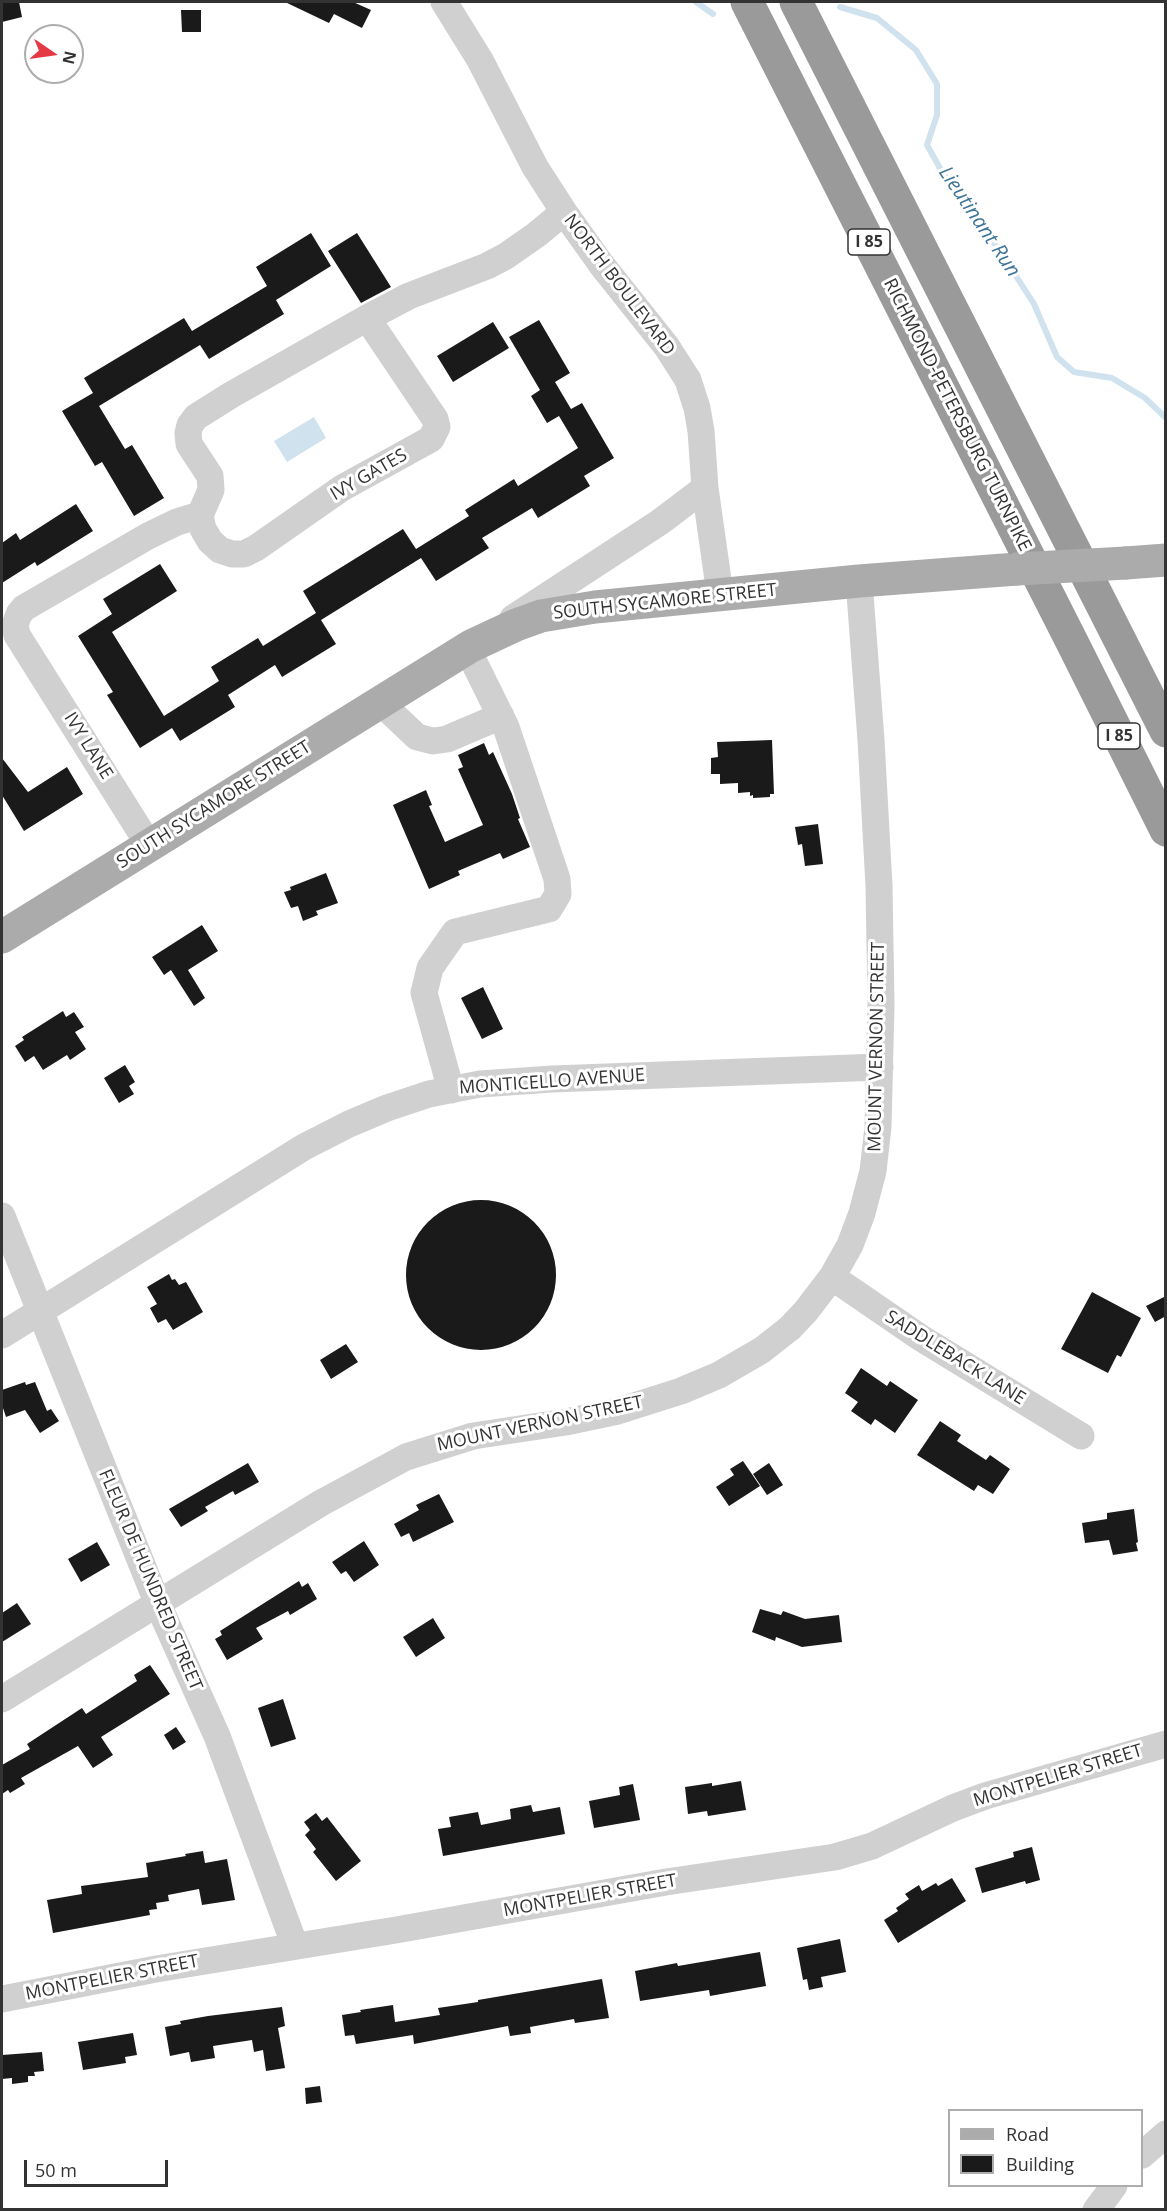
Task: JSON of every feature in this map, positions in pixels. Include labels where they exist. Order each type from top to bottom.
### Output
[{"type":"highway","name":"RICHMOND-PETERSBURG TURNPIKE","points":[[747,2],[1166,830]]},
{"type":"highway","name":"I 85","points":[[796,2],[1166,731]]},
{"type":"main road","name":"SOUTH SYCAMORE STREET","points":[[2,937],[469,647],[541,616],[720,594],[859,581],[1166,560]]},
{"type":"street","name":"NORTH BOULEVARD","points":[[444,3],[480,60],[536,167],[564,212],[601,264],[667,347],[688,380],[699,419],[705,488],[720,594]]},
{"type":"street","points":[[200,515],[211,490],[210,476],[189,444],[190,425],[196,417],[367,318],[410,296],[497,261],[536,235],[564,212]]},
{"type":"street","name":"IVY GATES","points":[[200,515],[203,529],[210,541],[220,550],[232,554],[244,554],[256,549],[342,488],[431,439],[437,427],[435,419],[367,318]]},
{"type":"street","points":[[451,1090],[424,993],[430,968],[455,932],[549,909],[558,894],[557,879],[501,716],[469,647],[660,522],[705,488]]},
{"type":"street","name":"IVY LANE","points":[[149,845],[17,635],[15,625],[18,614],[24,608],[148,536],[177,522],[200,515]]},
{"type":"street","name":"MOUNT VERNON STREET","points":[[2,1699],[321,1503],[406,1457],[473,1436],[566,1422],[618,1411],[681,1391],[719,1375],[762,1350],[790,1328],[806,1311],[832,1277],[850,1245],[873,1171],[879,1127],[879,886],[872,740],[859,581]]},
{"type":"street","points":[[380,702],[417,737],[433,741],[447,739],[501,716]]},
{"type":"street","name":"MONTICELLO AVENUE","points":[[2,1335],[304,1148],[349,1124],[429,1094],[480,1084],[552,1079],[880,1067]]},
{"type":"street","name":"FLEUR DE HUNDRED STREET","points":[[2,1216],[157,1602],[217,1736],[296,1947]]},
{"type":"street","name":"SADDLEBACK LANE","points":[[832,1277],[921,1338],[1081,1436]]},
{"type":"street","name":"MONTPELIER STREET","points":[[2,1999],[156,1969],[296,1947],[666,1882],[835,1857],[872,1846],[953,1808],[985,1796],[1166,1744]]},
{"type":"street","points":[[1143,2154],[1166,2134]]},
{"type":"street","points":[[1096,2210],[1113,2187]]},
{"type":"water","points":[[314,417],[326,438],[287,462],[274,441]]},
{"type":"building","points":[[2,2],[19,2],[22,17],[2,22]]},
{"type":"building","points":[[285,2],[353,2],[371,10],[362,28],[334,14],[329,23]]},
{"type":"building","points":[[181,10],[201,10],[201,32],[182,32]]},
{"type":"building","points":[[311,233],[331,266],[276,300],[284,314],[209,359],[200,345],[99,406],[125,449],[132,445],[164,498],[134,516],[102,462],[95,466],[62,411],[93,393],[84,378],[184,318],[192,331],[267,286],[256,267]]},
{"type":"building","points":[[357,233],[391,287],[361,303],[328,251]]},
{"type":"building","points":[[539,320],[570,373],[555,382],[571,409],[582,403],[614,458],[584,476],[590,486],[538,518],[532,508],[482,538],[489,548],[436,581],[421,558],[321,620],[336,644],[282,677],[275,665],[228,695],[235,707],[180,741],[172,728],[140,748],[107,695],[113,692],[78,636],[112,614],[103,599],[160,564],[177,591],[112,632],[164,716],[219,681],[211,667],[258,638],[263,646],[316,613],[303,591],[403,529],[416,549],[469,516],[465,510],[514,479],[518,486],[578,448],[559,416],[547,423],[531,396],[540,390],[509,337]]},
{"type":"building","points":[[493,322],[509,348],[453,382],[437,356]]},
{"type":"building","points":[[76,504],[93,531],[37,566],[35,562],[2,583],[2,543],[16,533],[20,540]]},
{"type":"building","points":[[772,740],[774,794],[770,794],[770,797],[753,798],[750,792],[738,793],[738,783],[720,784],[720,774],[711,774],[711,758],[718,757],[717,742]]},
{"type":"building","points":[[484,743],[489,755],[493,752],[512,794],[520,818],[518,819],[530,847],[503,859],[500,853],[458,871],[460,875],[429,889],[393,805],[426,790],[432,805],[429,806],[445,842],[483,825],[458,769],[463,767],[458,755]]},
{"type":"building","points":[[2,758],[28,792],[67,767],[83,794],[24,831],[2,795]]},
{"type":"building","points":[[818,824],[823,864],[805,866],[802,844],[798,845],[795,827]]},
{"type":"building","points":[[326,873],[338,903],[316,911],[318,915],[303,921],[298,906],[291,908],[284,892],[291,890],[290,887]]},
{"type":"building","points":[[202,925],[218,951],[188,970],[205,998],[194,1006],[171,970],[164,975],[152,957]]},
{"type":"building","points":[[483,987],[503,1029],[482,1039],[461,998]]},
{"type":"building","points":[[63,1011],[66,1017],[74,1012],[84,1027],[75,1032],[86,1049],[70,1060],[67,1055],[43,1070],[34,1056],[25,1062],[15,1046],[24,1040],[22,1037]]},
{"type":"building","points":[[125,1065],[135,1082],[129,1086],[134,1094],[119,1103],[104,1078]]},
{"type":"building","points":[[481,1200],[510,1206],[534,1222],[550,1246],[556,1275],[550,1304],[534,1328],[510,1344],[481,1350],[452,1344],[428,1328],[412,1304],[406,1275],[412,1246],[428,1222],[452,1206]]},
{"type":"building","points":[[169,1274],[172,1280],[175,1279],[179,1285],[186,1282],[203,1312],[173,1330],[166,1319],[158,1323],[150,1308],[157,1304],[147,1287]]},
{"type":"building","points":[[1092,1292],[1141,1318],[1121,1357],[1117,1355],[1108,1373],[1061,1349]]},
{"type":"building","points":[[1166,1296],[1166,1316],[1155,1322],[1146,1306]]},
{"type":"building","points":[[346,1344],[358,1362],[331,1379],[320,1360]]},
{"type":"building","points":[[861,1368],[887,1386],[890,1381],[918,1400],[895,1433],[875,1419],[871,1425],[851,1411],[858,1402],[845,1393]]},
{"type":"building","points":[[25,1382],[26,1385],[35,1382],[47,1411],[51,1409],[59,1421],[40,1433],[25,1410],[6,1417],[2,1405],[2,1390]]},
{"type":"building","points":[[940,1421],[961,1435],[957,1441],[986,1460],[990,1455],[1010,1469],[993,1494],[978,1485],[974,1491],[917,1455]]},
{"type":"building","points":[[743,1461],[760,1486],[729,1506],[716,1487],[734,1475],[730,1469]]},
{"type":"building","points":[[248,1463],[259,1482],[235,1495],[233,1491],[205,1507],[208,1511],[181,1527],[169,1509]]},
{"type":"building","points":[[769,1463],[783,1485],[767,1495],[753,1474]]},
{"type":"building","points":[[439,1494],[454,1522],[413,1542],[409,1533],[401,1537],[394,1524],[419,1510],[416,1505]]},
{"type":"building","points":[[1134,1509],[1138,1551],[1113,1555],[1109,1540],[1085,1543],[1082,1523],[1107,1519],[1107,1513]]},
{"type":"building","points":[[364,1541],[379,1565],[354,1582],[346,1571],[341,1574],[332,1562]]},
{"type":"building","points":[[97,1542],[110,1565],[81,1582],[68,1559]]},
{"type":"building","points":[[299,1581],[302,1587],[308,1583],[317,1599],[290,1615],[288,1611],[256,1628],[263,1639],[227,1660],[215,1639],[222,1635],[220,1631]]},
{"type":"building","points":[[17,1603],[31,1624],[2,1642],[2,1613]]},
{"type":"building","points":[[760,1609],[781,1615],[783,1611],[805,1619],[839,1615],[842,1642],[802,1647],[776,1637],[775,1641],[752,1632]]},
{"type":"building","points":[[433,1618],[445,1638],[416,1657],[403,1637]]},
{"type":"building","points":[[150,1665],[170,1694],[101,1737],[113,1755],[93,1768],[78,1746],[21,1778],[25,1784],[10,1793],[8,1790],[2,1794],[2,1765],[30,1749],[27,1744],[82,1708],[86,1714],[137,1681],[134,1675]]},
{"type":"building","points":[[283,1699],[296,1739],[271,1747],[258,1708]]},
{"type":"building","points":[[176,1727],[186,1742],[173,1750],[164,1735]]},
{"type":"building","points":[[741,1781],[746,1810],[708,1816],[707,1811],[688,1814],[685,1787],[712,1783],[712,1786]]},
{"type":"building","points":[[633,1784],[640,1820],[594,1828],[589,1801],[620,1795],[619,1787]]},
{"type":"building","points":[[531,1805],[533,1812],[560,1807],[565,1834],[443,1856],[438,1829],[451,1827],[449,1817],[478,1812],[481,1825],[511,1819],[510,1809]]},
{"type":"building","points":[[316,1813],[322,1821],[327,1817],[361,1861],[336,1881],[313,1852],[316,1849],[305,1835],[310,1830],[304,1822]]},
{"type":"building","points":[[1032,1847],[1040,1880],[1026,1884],[1025,1881],[982,1893],[975,1868],[1014,1857],[1013,1852]]},
{"type":"building","points":[[203,1851],[205,1863],[227,1859],[235,1900],[202,1905],[199,1889],[168,1895],[169,1901],[156,1903],[157,1909],[149,1910],[150,1915],[53,1933],[47,1900],[82,1894],[81,1886],[148,1877],[146,1863]]},
{"type":"building","points":[[952,1878],[966,1901],[898,1943],[884,1920],[898,1911],[896,1908],[909,1899],[905,1894],[919,1885],[922,1891]]},
{"type":"building","points":[[840,1939],[846,1972],[821,1977],[823,1987],[809,1990],[807,1979],[803,1980],[797,1948]]},
{"type":"building","points":[[760,1952],[766,1986],[710,1996],[709,1990],[640,2001],[635,1971]]},
{"type":"building","points":[[602,1979],[609,2018],[575,2023],[574,2019],[530,2027],[531,2033],[510,2036],[508,2026],[414,2044],[413,2035],[356,2044],[354,2035],[345,2036],[342,2015],[361,2012],[360,2010],[393,2005],[395,2022],[440,2015],[438,2008]]},
{"type":"building","points":[[282,2007],[285,2026],[278,2028],[285,2068],[266,2071],[263,2050],[254,2052],[252,2040],[213,2046],[215,2058],[191,2062],[189,2052],[170,2056],[165,2027],[181,2024],[180,2021],[208,2016]]},
{"type":"building","points":[[133,2033],[137,2055],[125,2057],[126,2063],[83,2070],[78,2042]]},
{"type":"building","points":[[42,2052],[44,2071],[34,2072],[35,2076],[28,2076],[28,2082],[12,2084],[12,2078],[2,2079],[2,2055]]},
{"type":"building","points":[[320,2086],[322,2102],[306,2104],[305,2088]]},
{"type":"waterway","name":"Lieutinant Run","points":[[696,2],[713,14]]},
{"type":"waterway","name":"Lieutinant Run","points":[[840,7],[877,18],[916,50],[937,84],[937,115],[927,145],[941,170],[1000,251],[1034,304],[1057,357],[1074,372],[1112,378],[1145,398],[1166,418]]}]
